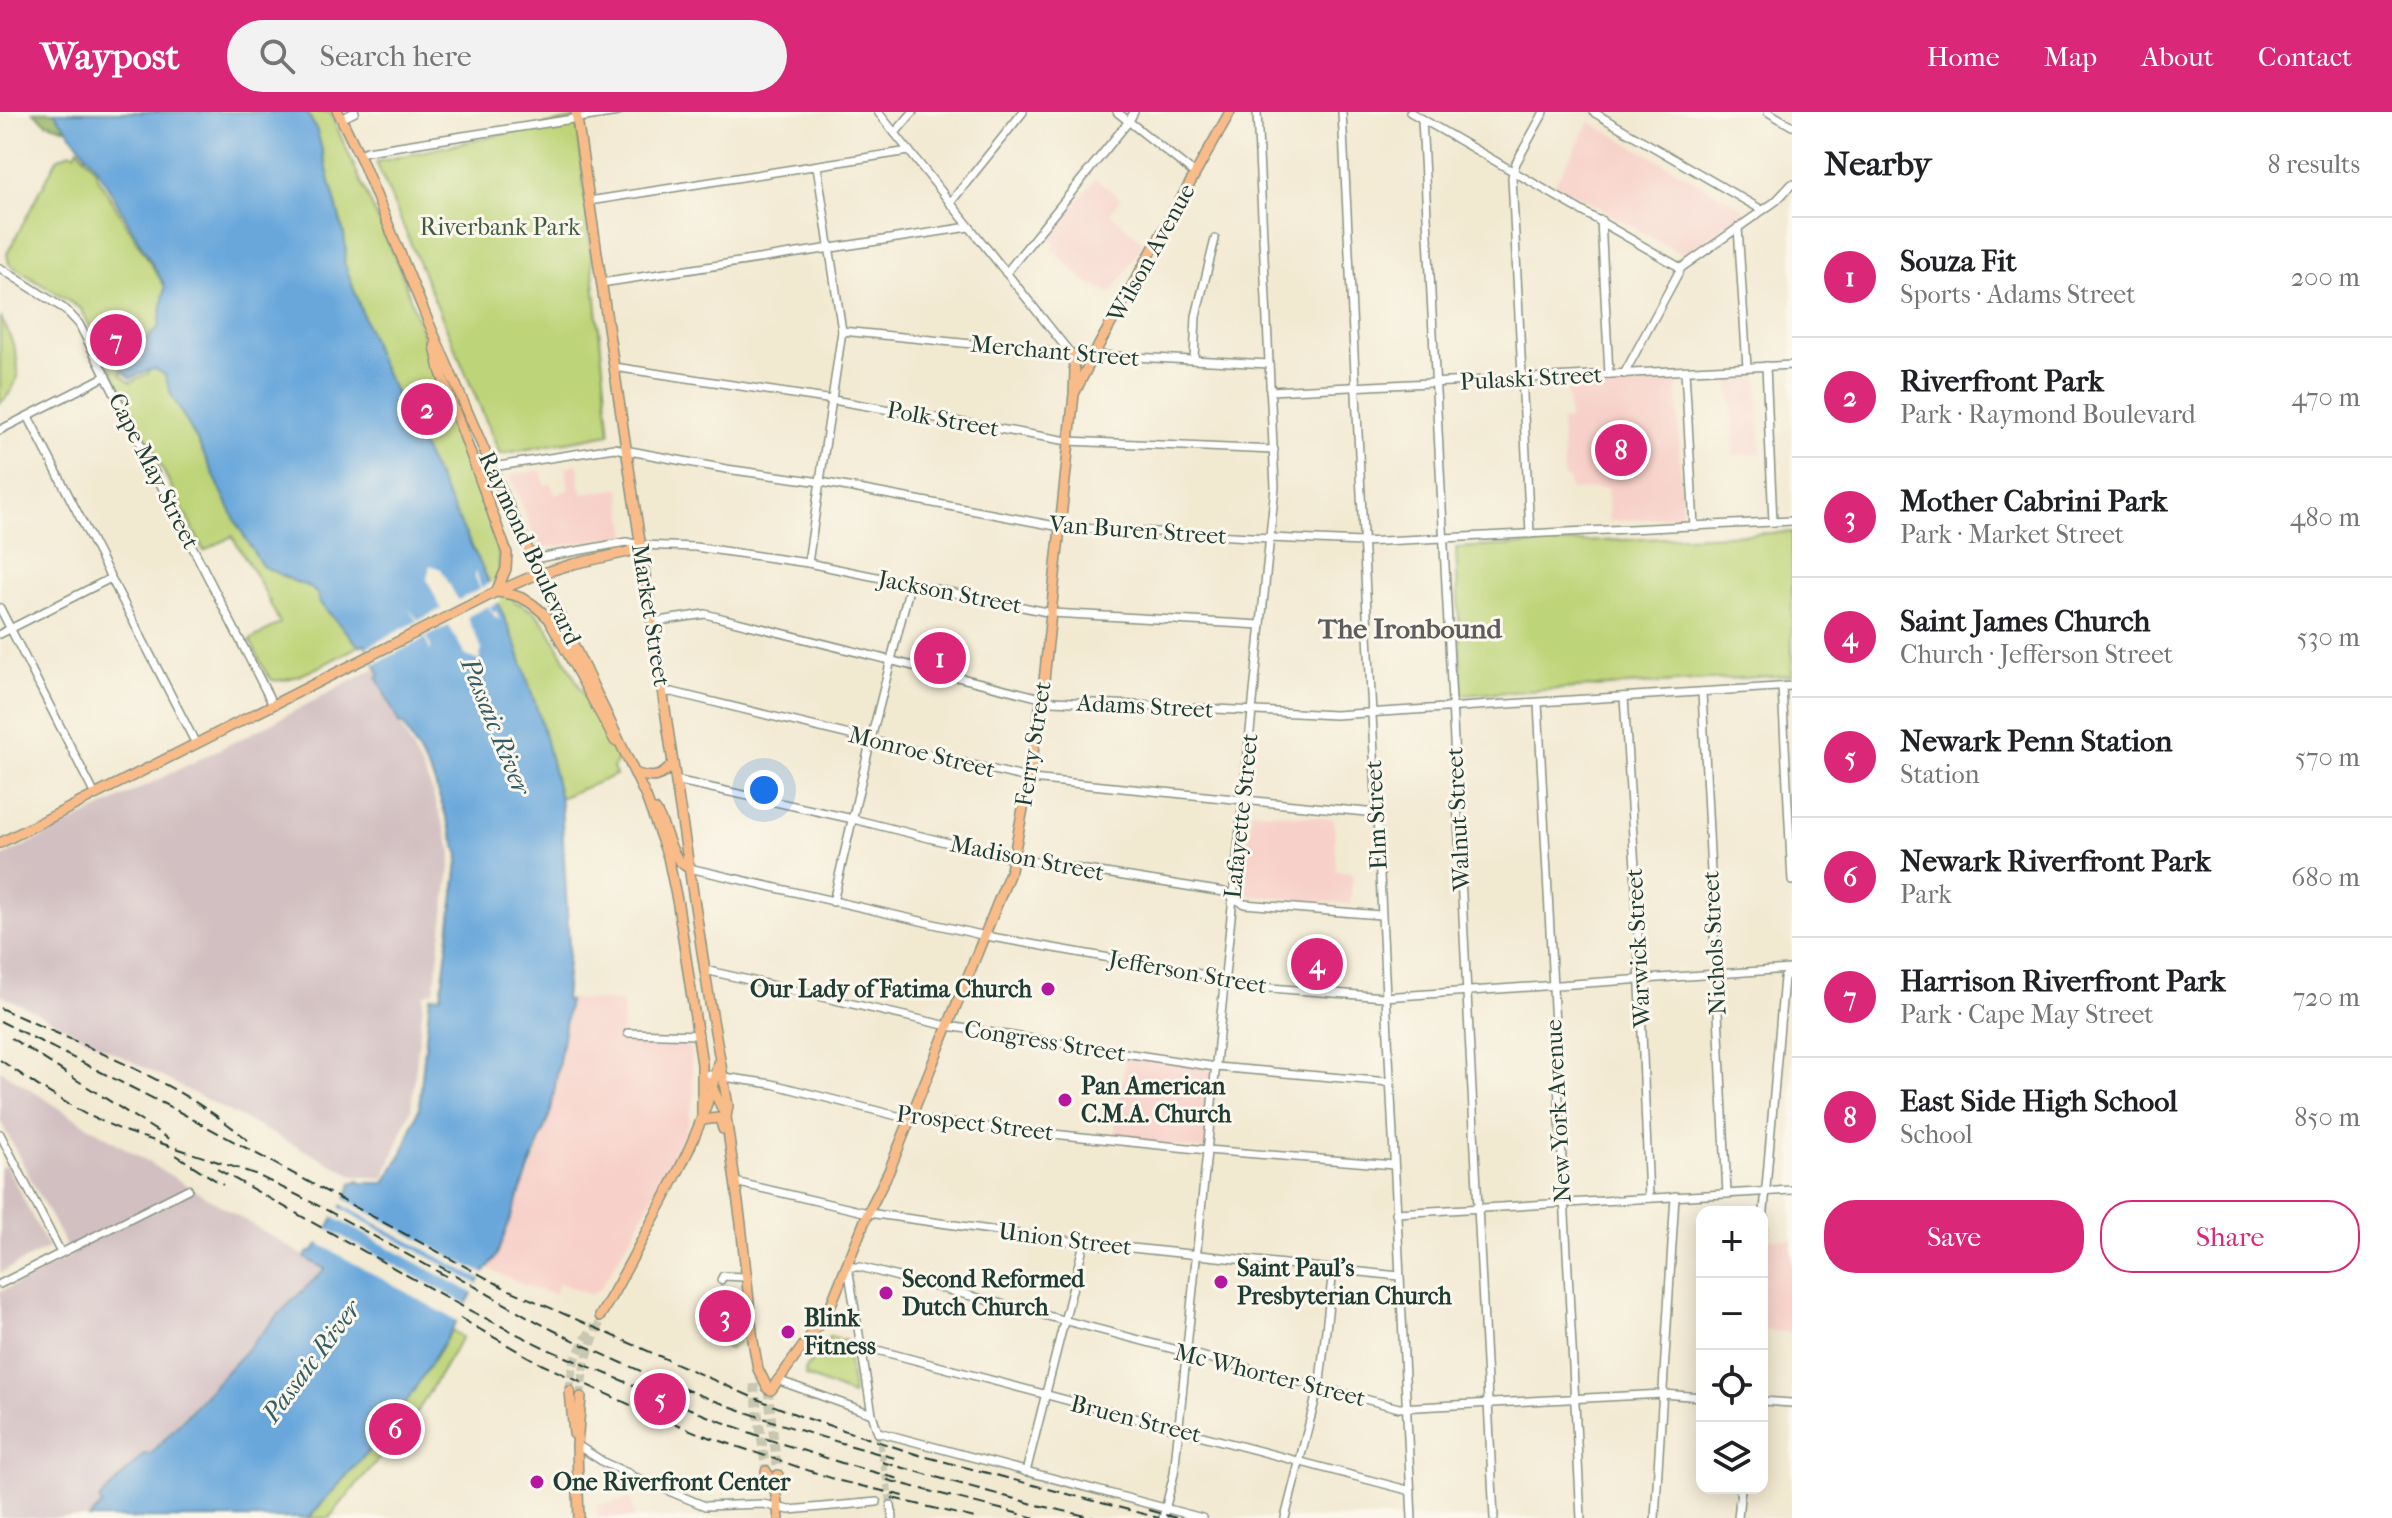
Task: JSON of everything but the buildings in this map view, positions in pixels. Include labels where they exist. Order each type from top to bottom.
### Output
[{"type":"main road","name":"Wilson Avenue","points":[[1074,394],[1230,112]]},
{"type":"main road","name":"Market Street","points":[[577,115],[625,451],[720,1056],[720,1075]]},
{"type":"main road","name":"Raymond Boulevard","points":[[340,116],[533,559],[646,797],[670,867],[699,1035]]},
{"type":"main road","points":[[431,328],[440,370],[507,553],[507,586],[549,619],[607,730],[627,758]]},
{"type":"main road","name":"Merchant Street","points":[[1071,354],[1095,355]]},
{"type":"main road","name":"Ferry Street","points":[[758,1369],[770,1389],[828,1312],[986,936],[1013,859],[1042,698],[1052,613],[1074,394],[1075,370],[1071,354]]},
{"type":"main road","name":"Jackson Street","points":[[0,843],[507,586],[573,564],[628,552],[640,545]]},
{"type":"main road","points":[[635,773],[654,778],[661,776],[673,763]]},
{"type":"main road","points":[[646,797],[662,820],[678,862],[689,868]]},
{"type":"main road","points":[[699,1035],[703,1076],[702,1120]]},
{"type":"main road","points":[[601,1317],[679,1172],[720,1075]]},
{"type":"main road","points":[[720,1075],[728,1106],[726,1117]]},
{"type":"main road","points":[[703,1076],[726,1117],[758,1369],[754,1384]]},
{"type":"main road","points":[[702,1120],[718,1118],[729,1138]]},
{"type":"main road","points":[[758,1369],[777,1380]]},
{"type":"main road","points":[[570,1391],[570,1410],[577,1445]]},
{"type":"main road","points":[[579,1518],[577,1445],[581,1397]]},
{"type":"main road","points":[[766,1471],[775,1488]]},
{"type":"main road","points":[[778,1475],[775,1488],[778,1513]]},
{"type":"street","points":[[340,116],[355,112]]},
{"type":"street","points":[[359,154],[577,115],[618,112]]},
{"type":"street","points":[[878,112],[1071,354]]},
{"type":"street","points":[[895,133],[913,112]]},
{"type":"street","points":[[950,203],[1023,112]]},
{"type":"street","points":[[1117,112],[1195,174]]},
{"type":"street","points":[[1006,273],[1134,112]]},
{"type":"street","name":"Lafayette Street","points":[[1163,1518],[1174,1474],[1179,1431],[1275,487],[1257,112]]},
{"type":"street","name":"Elm Street","points":[[1342,112],[1412,1518]]},
{"type":"street","points":[[1410,112],[1681,268]]},
{"type":"street","points":[[1530,534],[1512,192],[1514,170],[1544,112]]},
{"type":"street","points":[[1593,112],[1762,210]]},
{"type":"street","points":[[1768,112],[1792,126]]},
{"type":"street","name":"Walnut Street","points":[[1422,119],[1494,1518]]},
{"type":"street","points":[[589,201],[909,151]]},
{"type":"street","points":[[808,563],[842,331],[817,166]]},
{"type":"street","points":[[1624,374],[1681,268],[1776,201],[1792,184]]},
{"type":"street","points":[[1601,220],[1609,374]]},
{"type":"street","points":[[601,283],[969,227]]},
{"type":"street","points":[[1738,227],[1747,367]]},
{"type":"street","points":[[1194,360],[1196,316],[1215,239]]},
{"type":"street","name":"Cape May Street","points":[[0,268],[73,316],[273,705]]},
{"type":"street","name":"Merchant Street","points":[[842,331],[1071,354]]},
{"type":"street","name":"Merchant Street","points":[[1095,355],[1269,364]]},
{"type":"street","name":"Pulaski Street","points":[[1270,391],[1792,365]]},
{"type":"street","points":[[1766,366],[1773,522]]},
{"type":"street","name":"Polk Street","points":[[614,367],[833,400],[1068,441],[1274,450]]},
{"type":"street","points":[[1685,371],[1694,526]]},
{"type":"street","points":[[0,430],[106,376]]},
{"type":"street","points":[[28,416],[196,744]]},
{"type":"street","name":"Van Buren Street","points":[[492,467],[614,448],[726,469],[821,482],[1061,527],[1362,542],[1792,521]]},
{"type":"street","name":"Jackson Street","points":[[533,559],[626,542],[695,547],[808,563],[1052,613],[1261,625]]},
{"type":"street","points":[[0,634],[111,578]]},
{"type":"street","points":[[833,902],[910,585]]},
{"type":"street","points":[[0,608],[95,795]]},
{"type":"street","name":"Adams Street","points":[[652,622],[705,614],[1053,701],[1335,715],[1792,686]]},
{"type":"street","points":[[1782,687],[1792,881]]},
{"type":"street","name":"Monroe Street","points":[[662,693],[672,692],[1029,778],[1376,813]]},
{"type":"street","name":"Nichols Street","points":[[1702,692],[1727,1194]]},
{"type":"street","name":"Warwick Street","points":[[1624,697],[1649,1198]]},
{"type":"street","name":"New York Avenue","points":[[1538,703],[1581,1518]]},
{"type":"street","name":"Madison Street","points":[[675,780],[853,819],[1013,859],[1224,892],[1244,904],[1380,915]]},
{"type":"street","name":"Jefferson Street","points":[[689,868],[986,936],[1202,974],[1232,985],[1384,997],[1791,968]]},
{"type":"street","points":[[1765,1206],[1784,978],[1791,968]]},
{"type":"street","name":"Congress Street","points":[[705,970],[948,1026],[1216,1067],[1389,1082]]},
{"type":"street","points":[[628,1033],[699,1035]]},
{"type":"street","name":"Prospect Street","points":[[703,1076],[720,1075],[803,1092],[909,1119],[1207,1150],[1394,1165]]},
{"type":"street","points":[[0,1134],[61,1253]]},
{"type":"street","name":"Union Street","points":[[735,1182],[868,1213],[1084,1243],[1399,1276]]},
{"type":"street","points":[[0,1284],[188,1189]]},
{"type":"street","points":[[1396,1213],[1792,1190]]},
{"type":"street","points":[[1655,1518],[1675,1196]]},
{"type":"street","points":[[1026,1472],[1084,1243]]},
{"type":"street","points":[[848,1267],[872,1414],[878,1433],[1202,1518]]},
{"type":"street","name":"Mc Whorter Street","points":[[848,1267],[860,1267],[1406,1409],[1663,1394],[1696,1397]]},
{"type":"street","points":[[1285,1518],[1318,1387],[1333,1270]]},
{"type":"street","points":[[721,1280],[723,1276],[745,1277]]},
{"type":"street","name":"Bruen Street","points":[[862,1346],[1411,1491]]},
{"type":"street","points":[[777,1380],[872,1414]]},
{"type":"street","points":[[1768,1401],[1792,1403]]},
{"type":"street","points":[[577,1445],[605,1463],[705,1506],[763,1504],[778,1513],[877,1502]]},
{"type":"street","points":[[1738,1518],[1740,1494]]},
{"type":"street","points":[[891,1505],[893,1518]]},
{"type":"shaded area","points":[[1590,122],[1743,208],[1743,213],[1683,255],[1555,183]]},
{"type":"shaded area","points":[[1096,179],[1121,199],[1110,214],[1144,242],[1112,294],[1085,281],[1052,248],[1056,244],[1048,236]]},
{"type":"shaded area","points":[[1758,377],[1761,454],[1734,455],[1730,379]]},
{"type":"shaded area","points":[[1677,382],[1682,517],[1609,521],[1607,488],[1570,490],[1569,479],[1564,479],[1561,421],[1569,420],[1567,386]]},
{"type":"shaded area","points":[[578,464],[583,494],[620,488],[627,536],[540,548],[509,475],[541,470],[545,485],[551,484],[556,495],[569,489],[566,467]]},
{"type":"shaded area","points":[[376,668],[380,676],[377,678],[430,785],[452,852],[434,991],[424,994],[411,1109],[384,1178],[355,1176],[0,994],[0,858]]},
{"type":"shaded area","points":[[1252,811],[1334,819],[1336,871],[1353,873],[1350,904],[1243,895]]},
{"type":"shaded area","points":[[571,999],[623,1002],[622,1040],[689,1043],[694,1096],[679,1145],[634,1232],[600,1289],[591,1295],[559,1283],[554,1294],[531,1288],[489,1269],[542,1141],[553,1102]]},
{"type":"shaded area","points":[[1126,1053],[1216,1067],[1207,1150],[1114,1137]]},
{"type":"shaded area","points":[[0,1070],[326,1269],[283,1310],[151,1454],[144,1454],[100,1500],[103,1505],[89,1518],[0,1518],[0,1292],[71,1256],[0,1120]]},
{"type":"shaded area","points":[[6,1165],[48,1248],[0,1273],[0,1168]]},
{"type":"shaded area","points":[[1768,1238],[1792,1240],[1792,1333],[1768,1331]]},
{"type":"shaded area","points":[[631,1499],[634,1518],[597,1518],[597,1505]]},
{"type":"green space","points":[[33,112],[54,112],[67,129],[47,123]]},
{"type":"green space","points":[[307,112],[330,112],[400,269],[498,548],[499,571],[514,601],[535,612],[548,628],[619,760],[613,768],[616,775],[560,798],[542,725],[517,647],[483,569],[379,360],[344,262],[344,234],[317,131]]},
{"type":"green space","name":"Riverbank Park","points":[[577,118],[610,434],[500,454],[376,162]]},
{"type":"green space","points":[[78,148],[95,169],[165,287],[159,327],[124,361],[119,359],[122,375],[130,382],[149,373],[148,370],[155,369],[165,375],[171,394],[262,566],[310,588],[359,646],[316,668],[281,680],[272,680],[265,671],[250,640],[280,623],[232,536],[204,551],[81,309],[9,264],[7,254],[57,159],[71,152],[75,154]]},
{"type":"green space","points":[[0,316],[15,349],[18,372],[10,393],[0,403]]},
{"type":"green space","points":[[1792,532],[1792,675],[1462,695],[1456,548]]},
{"type":"green space","points":[[723,1296],[734,1298],[739,1342],[729,1349],[708,1339],[706,1333]]},
{"type":"green space","points":[[452,1330],[462,1337],[416,1414],[329,1518],[309,1518],[379,1439]]},
{"type":"green space","points":[[830,1336],[846,1341],[852,1395],[806,1376],[805,1370]]},
{"type":"water","name":"Passaic River","points":[[54,112],[307,112],[317,131],[344,235],[344,262],[379,360],[483,569],[517,647],[542,725],[561,803],[569,947],[565,1000],[569,1001],[551,1111],[496,1257],[402,1409],[309,1518],[89,1518],[102,1505],[99,1500],[144,1454],[151,1454],[283,1310],[325,1269],[305,1258],[307,1253],[314,1251],[346,1199],[351,1184],[359,1181],[385,1183],[404,1149],[419,1108],[430,997],[441,996],[459,855],[433,778],[403,724],[400,725],[377,678],[380,675],[365,644],[359,646],[310,588],[262,566],[237,524],[171,394],[165,375],[155,369],[131,378],[123,371],[124,361],[159,327],[165,286],[97,168]]},
{"type":"pier","points":[[430,565],[441,569],[458,600],[480,589],[476,571],[481,588],[493,581],[502,601],[490,606],[500,620],[495,617],[488,606],[467,617],[482,649],[479,661],[466,656],[449,626],[427,637],[430,652],[426,638],[375,664],[367,647],[417,621],[408,609],[419,620],[441,609],[427,579]]},
{"type":"pier","points":[[343,1198],[487,1275],[484,1281],[339,1203]]},
{"type":"pier","points":[[337,1206],[481,1286],[476,1295],[331,1216]]},
{"type":"pier","points":[[325,1227],[470,1306],[461,1323],[316,1242]]},
{"type":"tunnel","points":[[581,1397],[585,1366],[602,1317]]},
{"type":"tunnel","points":[[570,1391],[577,1357],[594,1326]]},
{"type":"tunnel","points":[[754,1384],[766,1471]]},
{"type":"tunnel","points":[[768,1389],[778,1475]]},
{"type":"tunnel","points":[[878,1433],[891,1505]]},
{"type":"railway","points":[[0,1008],[162,1083],[193,1100],[250,1142]]},
{"type":"railway","points":[[0,1021],[172,1108],[503,1287],[752,1397],[919,1455],[1159,1518]]},
{"type":"railway","points":[[11,1038],[169,1139]]},
{"type":"railway","points":[[0,1060],[85,1114],[124,1131],[255,1174],[446,1276]]},
{"type":"railway","points":[[176,1155],[223,1185]]},
{"type":"railway","points":[[217,1169],[467,1309],[547,1349],[767,1439],[899,1479]]},
{"type":"railway","points":[[439,1266],[542,1324],[639,1370],[765,1419],[895,1458]]},
{"type":"railway","points":[[460,1318],[541,1364],[700,1434],[840,1481],[904,1496]]},
{"type":"railway","points":[[882,1462],[1095,1518]]},
{"type":"railway","points":[[887,1480],[1035,1518]]},
{"type":"railway","points":[[892,1498],[975,1518]]},
{"type":"railway","points":[[1148,1510],[1176,1518]]},
{"type":"place","name":"Harrison Riverfront Park","points":[[116,340]]},
{"type":"place","name":"Riverfront Park","points":[[427,409]]},
{"type":"place","name":"East Side High School","points":[[1621,450]]},
{"type":"place","name":"Souza Fit","points":[[940,658]]},
{"type":"place","name":"Saint James Church","points":[[1317,964]]},
{"type":"place","name":"Our Lady of Fatima Church","points":[[1048,989]]},
{"type":"place","name":"Pan American C.M.A. Church","points":[[1065,1100]]},
{"type":"place","name":"Saint Paul's Presbyterian Church","points":[[1221,1282]]},
{"type":"place","name":"Second Reformed Dutch Church","points":[[886,1293]]},
{"type":"place","name":"Mother Cabrini Park","points":[[725,1316]]},
{"type":"place","name":"Blink Fitness","points":[[788,1332]]},
{"type":"place","name":"Newark Penn Station","points":[[660,1399]]},
{"type":"place","name":"Newark Riverfront Park","points":[[395,1429]]},
{"type":"place","name":"One Riverfront Center","points":[[537,1482]]},
{"type":"district","name":"The Ironbound","points":[[1410,628]]}]
